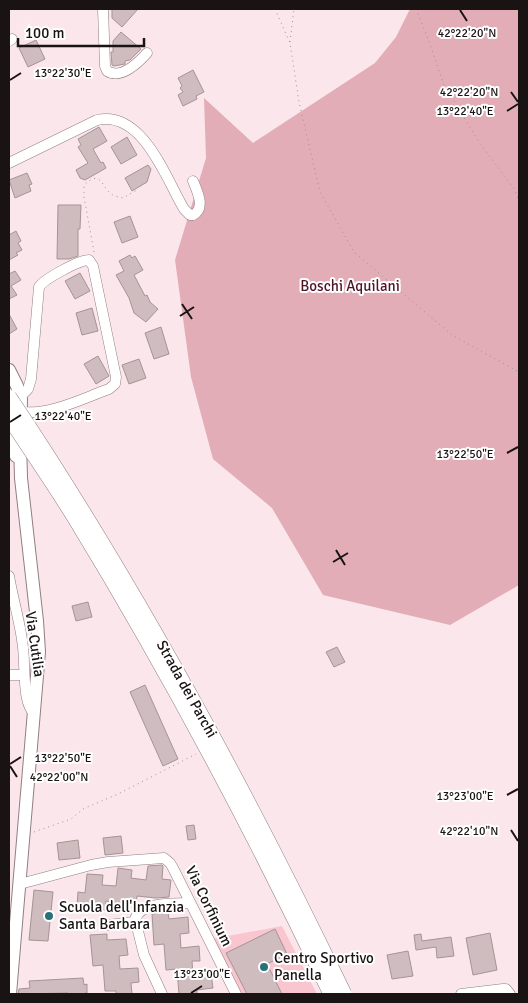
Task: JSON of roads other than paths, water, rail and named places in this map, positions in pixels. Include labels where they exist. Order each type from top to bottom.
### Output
[{"type":"highway","name":"Strada dei Parchi","points":[[14,392],[60,474],[177,671],[261,828],[344,994]]},
{"type":"highway","name":"Strada dei Parchi","points":[[13,416],[173,686],[241,812],[331,994]]},
{"type":"main road","points":[[9,370],[14,392],[13,416],[20,441],[21,478],[38,630],[38,674],[10,994]]},
{"type":"main road","points":[[9,436],[21,478]]},
{"type":"street","points":[[103,9],[105,66],[107,70],[114,73],[128,70],[147,53]]},
{"type":"street","points":[[9,163],[97,120],[112,119],[135,131],[142,138],[159,163],[184,209],[190,215],[194,215],[199,210],[200,204],[193,181]]},
{"type":"street","points":[[13,416],[47,411],[109,389],[115,384],[116,377],[93,266],[90,262],[86,260],[81,262],[44,282],[39,287],[30,382],[27,391],[14,392]]},
{"type":"street","name":"Via Cutilia","points":[[9,576],[22,643],[29,707],[34,714]]},
{"type":"street","points":[[9,675],[24,675]]},
{"type":"street","name":"Via Corfinium","points":[[20,884],[91,865],[162,858],[168,861],[172,865],[236,994]]},
{"type":"street","points":[[162,994],[144,955],[135,922],[138,914],[146,908],[190,903]]},
{"type":"street","points":[[108,925],[135,922]]},
{"type":"street","points":[[461,994],[503,988],[510,994]]},
{"type":"place","name":"Scuola dell'Infanzia Santa Barbara","points":[[49,916]]},
{"type":"place","name":"Centro Sportivo Panella","points":[[264,967]]},
{"type":"park label","name":"Boschi Aquilani","points":[[350,286]]}]
